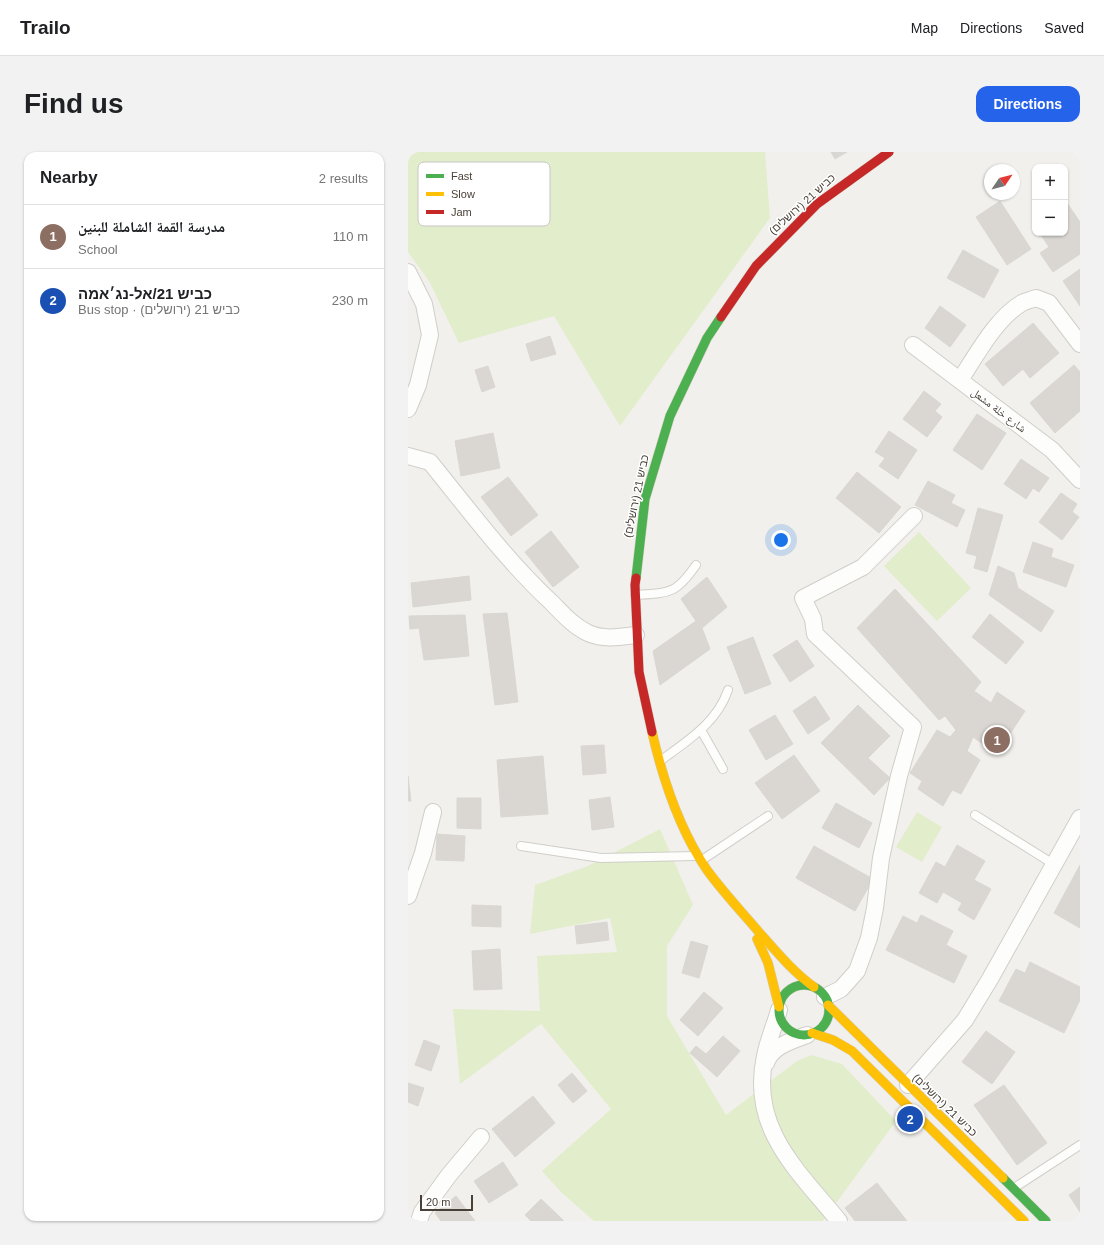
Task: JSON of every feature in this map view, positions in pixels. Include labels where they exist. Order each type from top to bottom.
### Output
[{"type":"main road","name":"כביש 21 (ירושלים)","points":[[889,152],[863,168],[837,188],[810,210],[782,237],[763,258],[734,295],[701,346],[674,402],[653,463],[639,529],[635,595],[639,670],[646,716],[659,762],[675,806],[700,858],[716,882],[738,909],[800,978],[822,997],[908,1085],[1046,1221]]},
{"type":"main road","name":"כביש 21 (ירושלים)","points":[[738,909],[764,954],[773,978],[779,1008]]},
{"type":"main road","points":[[809,1034],[816,1032],[823,1026],[829,1012],[822,997],[806,985],[800,985],[790,989],[783,997],[779,1008],[780,1018],[787,1028],[796,1034],[824,1036],[843,1045],[852,1052],[1024,1221]]},
{"type":"street","points":[[408,272],[424,304],[430,335],[418,385],[408,409]]},
{"type":"street","points":[[960,380],[989,336],[1011,311],[1023,302],[1036,298],[1049,303],[1080,344]]},
{"type":"street","name":"شارع خلة مشعل","points":[[913,345],[1052,450],[1080,480]]},
{"type":"street","points":[[408,456],[430,462],[529,582],[575,625],[589,634],[597,636],[615,638],[636,635]]},
{"type":"street","points":[[822,997],[841,989],[857,972],[870,938],[881,858],[899,776],[913,727],[815,634],[813,619],[803,598],[863,567],[914,516]]},
{"type":"street","points":[[408,896],[423,853],[433,812]]},
{"type":"street","points":[[908,1085],[965,1020],[990,979],[1080,818]]},
{"type":"street","points":[[779,1008],[764,1056],[762,1076],[762,1098],[764,1111],[772,1133],[793,1165],[835,1219]]},
{"type":"street","points":[[762,1076],[767,1060],[776,1049],[809,1034]]},
{"type":"street","points":[[419,1221],[422,1212],[449,1175],[481,1137]]},
{"type":"lane","points":[[635,595],[666,593],[681,584],[696,565]]},
{"type":"lane","points":[[659,762],[701,730],[719,708],[728,690]]},
{"type":"lane","points":[[701,730],[723,770]]},
{"type":"lane","points":[[976,815],[1054,864]]},
{"type":"lane","points":[[521,846],[601,858],[700,858],[768,816]]},
{"type":"lane","points":[[1014,1188],[1080,1145]]},
{"type":"green space","points":[[408,152],[765,152],[770,218],[620,426],[554,316],[459,343],[429,281],[408,252]]},
{"type":"green space","points":[[919,532],[971,588],[937,621],[884,566]]},
{"type":"green space","points":[[917,812],[942,827],[922,862],[896,847]]},
{"type":"green space","points":[[660,829],[693,905],[667,946],[667,1016],[726,1115],[797,1061],[811,1055],[842,1064],[896,1121],[823,1221],[594,1221],[561,1192],[542,1171],[611,1109],[541,1024],[460,1084],[453,1009],[540,1011],[537,956],[617,952],[610,918],[530,934],[535,885],[588,866]]},
{"type":"building","points":[[831,152],[847,152],[835,159]]},
{"type":"building","points":[[1000,201],[1031,249],[1007,265],[976,217]]},
{"type":"building","points":[[1068,204],[1080,222],[1080,254],[1053,272],[1040,253],[1049,247],[1042,236],[1068,236]]},
{"type":"building","points":[[963,250],[999,270],[984,298],[947,278]]},
{"type":"building","points":[[1080,269],[1080,306],[1063,281]]},
{"type":"building","points":[[940,306],[966,325],[950,347],[925,328]]},
{"type":"building","points":[[1033,323],[1059,353],[1030,378],[1023,369],[1003,386],[985,364]]},
{"type":"building","points":[[550,336],[556,354],[531,361],[526,344]]},
{"type":"building","points":[[1074,365],[1080,372],[1080,411],[1055,433],[1030,403]]},
{"type":"building","points":[[488,366],[495,387],[482,392],[475,370]]},
{"type":"building","points":[[924,391],[941,404],[935,411],[942,417],[927,437],[903,419]]},
{"type":"building","points":[[977,414],[1006,433],[982,470],[953,450]]},
{"type":"building","points":[[889,431],[917,450],[898,479],[879,466],[885,458],[875,452]]},
{"type":"building","points":[[493,433],[500,468],[461,476],[455,441]]},
{"type":"building","points":[[1021,459],[1049,478],[1039,492],[1033,488],[1026,499],[1004,484]]},
{"type":"building","points":[[857,472],[901,507],[879,533],[836,498]]},
{"type":"building","points":[[508,477],[538,515],[511,536],[481,497]]},
{"type":"building","points":[[928,481],[955,495],[951,503],[965,510],[957,527],[915,505]]},
{"type":"building","points":[[1061,493],[1077,504],[1072,512],[1079,517],[1062,540],[1039,522]]},
{"type":"building","points":[[978,508],[1003,515],[987,572],[974,568],[977,556],[966,553]]},
{"type":"building","points":[[551,531],[579,567],[553,587],[525,552]]},
{"type":"building","points":[[1033,542],[1053,549],[1051,557],[1074,565],[1066,587],[1023,572]]},
{"type":"building","points":[[998,566],[1014,573],[1018,588],[1054,611],[1041,632],[989,595]]},
{"type":"building","points":[[469,576],[471,600],[413,607],[411,583]]},
{"type":"building","points":[[707,577],[727,607],[702,628],[710,649],[660,685],[653,651],[696,621],[681,599]]},
{"type":"building","points":[[895,589],[981,682],[974,691],[991,703],[997,692],[1025,711],[997,754],[973,737],[967,751],[980,760],[961,794],[952,790],[943,806],[918,789],[922,781],[910,773],[937,730],[950,737],[956,730],[945,716],[939,720],[857,628]]},
{"type":"building","points":[[507,613],[518,702],[495,705],[483,614]]},
{"type":"building","points":[[990,614],[1024,642],[1006,664],[972,637]]},
{"type":"building","points":[[465,615],[469,656],[424,660],[419,628],[410,629],[409,616]]},
{"type":"building","points":[[753,637],[771,684],[745,694],[727,647]]},
{"type":"building","points":[[797,640],[814,666],[790,682],[773,655]]},
{"type":"building","points":[[815,696],[830,719],[808,734],[793,711]]},
{"type":"building","points":[[858,705],[890,736],[868,758],[890,778],[874,795],[821,743]]},
{"type":"building","points":[[775,715],[793,744],[766,760],[749,730]]},
{"type":"building","points":[[604,745],[606,773],[583,775],[581,746]]},
{"type":"building","points":[[794,755],[820,791],[782,819],[755,783]]},
{"type":"building","points":[[543,756],[548,814],[501,817],[497,760]]},
{"type":"building","points":[[408,776],[411,801],[408,801]]},
{"type":"building","points":[[610,797],[614,827],[592,830],[589,800]]},
{"type":"building","points":[[457,798],[481,798],[481,829],[457,828]]},
{"type":"building","points":[[836,803],[872,823],[859,848],[822,828]]},
{"type":"building","points":[[437,834],[465,836],[464,861],[436,860]]},
{"type":"building","points":[[957,845],[985,861],[974,880],[991,889],[974,920],[958,910],[962,903],[943,892],[937,903],[919,893],[936,862],[945,867]]},
{"type":"building","points":[[814,846],[873,879],[855,911],[796,878]]},
{"type":"building","points":[[1080,865],[1080,928],[1054,913]]},
{"type":"building","points":[[472,905],[501,906],[501,927],[472,926]]},
{"type":"building","points":[[921,915],[953,931],[946,945],[967,956],[954,983],[886,950],[903,916],[917,923]]},
{"type":"building","points":[[607,922],[609,940],[577,944],[575,926]]},
{"type":"building","points":[[691,941],[708,946],[699,978],[682,973]]},
{"type":"building","points":[[500,949],[502,989],[474,990],[472,951]]},
{"type":"building","points":[[1030,962],[1080,987],[1080,1000],[1064,1033],[999,1001],[1016,969],[1025,973]]},
{"type":"building","points":[[704,992],[723,1008],[698,1036],[680,1020]]},
{"type":"building","points":[[986,1031],[1015,1052],[992,1084],[962,1062]]},
{"type":"building","points":[[723,1036],[740,1051],[717,1077],[690,1053],[696,1046],[706,1054]]},
{"type":"building","points":[[424,1040],[440,1046],[431,1071],[415,1065]]},
{"type":"building","points":[[572,1073],[587,1091],[573,1103],[558,1085]]},
{"type":"building","points":[[408,1083],[424,1088],[418,1106],[408,1102]]},
{"type":"building","points":[[1004,1085],[1047,1143],[1017,1165],[974,1105]]},
{"type":"building","points":[[533,1096],[555,1123],[515,1157],[492,1129]]},
{"type":"building","points":[[503,1162],[518,1185],[489,1203],[474,1181]]},
{"type":"building","points":[[877,1183],[907,1221],[855,1221],[845,1208]]},
{"type":"building","points":[[1080,1187],[1080,1212],[1069,1195]]},
{"type":"building","points":[[456,1196],[475,1221],[441,1221],[435,1213]]},
{"type":"building","points":[[541,1199],[563,1221],[531,1221],[525,1215]]},
{"type":"traffic: fast","points":[[636,578],[645,499],[670,416],[707,338],[721,317]]},
{"type":"traffic: fast","points":[[804,985],[813,987],[824,996],[829,1010],[827,1019],[818,1030],[804,1035],[795,1033],[784,1024],[779,1010],[781,1001],[790,990],[804,985]]},
{"type":"traffic: fast","points":[[1003,1178],[1046,1221]]},
{"type":"traffic: slow","points":[[652,732],[661,768],[673,804],[688,838],[707,870],[791,968],[814,987]]},
{"type":"traffic: slow","points":[[757,939],[768,963],[779,1007]]},
{"type":"traffic: slow","points":[[828,1005],[1003,1178]]},
{"type":"traffic: slow","points":[[812,1033],[833,1040],[852,1051],[1024,1221]]},
{"type":"traffic: jam","points":[[721,317],[756,266],[817,204],[889,152]]},
{"type":"traffic: jam","points":[[636,578],[635,585],[639,672],[652,732]]},
{"type":"place","name":"مدرسة القمة الشاملة للبنين","points":[[997,740]]},
{"type":"place","name":"כביש 21/אל-נג׳אמה","points":[[910,1119]]}]
